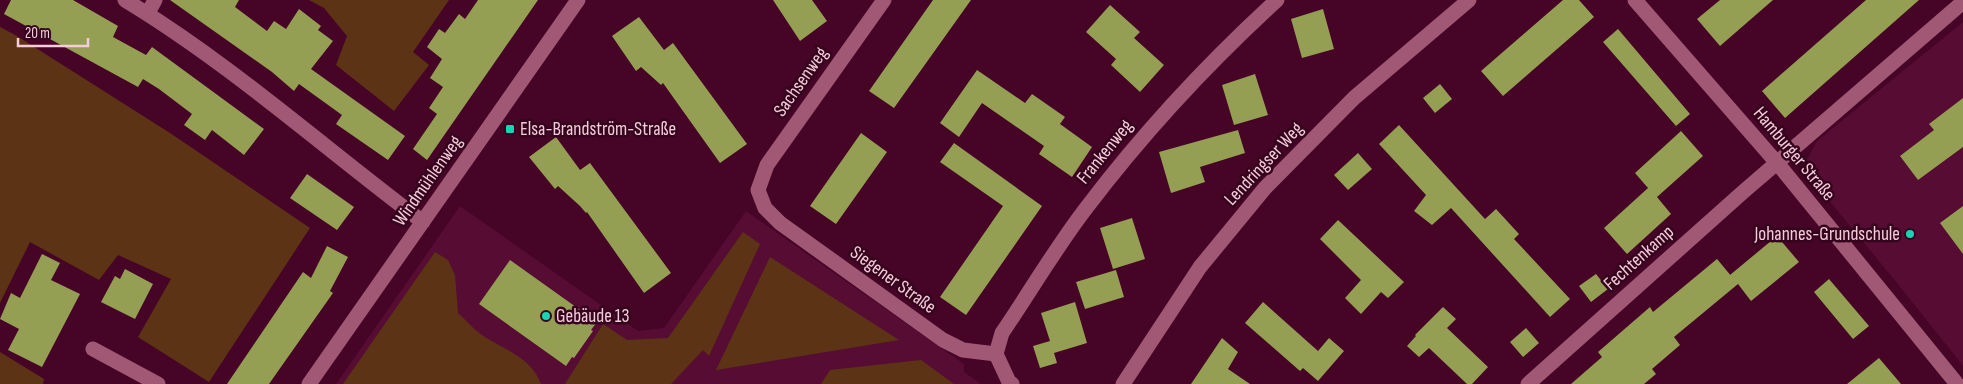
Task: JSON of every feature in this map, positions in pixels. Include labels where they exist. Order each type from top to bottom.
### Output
[{"type":"street","points":[[126,0],[151,7],[174,30],[282,110],[423,222]]},
{"type":"street","name":"Windmühlenweg","points":[[309,384],[578,0]]},
{"type":"street","name":"Sachsenweg","points":[[758,190],[767,165],[884,0]]},
{"type":"street","name":"Frankenweg","points":[[996,354],[1002,333],[1085,209],[1151,127],[1227,46],[1276,0]]},
{"type":"street","name":"Lendringser Weg","points":[[1123,384],[1200,267],[1266,188],[1354,98],[1469,0]]},
{"type":"street","name":"Hamburger Straße","points":[[1635,0],[1778,164],[1956,384]]},
{"type":"street","name":"Fechtenkamp","points":[[1528,384],[1744,192],[1963,2]]},
{"type":"street","name":"Siegener Straße","points":[[758,190],[765,208],[780,223],[943,340],[963,350],[996,354]]},
{"type":"street","points":[[93,349],[158,384]]},
{"type":"street","points":[[996,354],[1009,382],[1012,384]]},
{"type":"shaded area","points":[[309,0],[449,0],[413,52],[429,65],[394,111],[336,65],[347,36],[324,8]]},
{"type":"shaded area","name":"Johannes-Grundschule","points":[[1963,22],[1963,366],[1813,181],[1806,161],[1817,141]]},
{"type":"shaded area","points":[[0,27],[170,133],[310,228],[209,382],[138,337],[171,279],[118,255],[99,280],[30,242],[0,303]]},
{"type":"shaded area","points":[[460,206],[638,331],[664,328],[746,211],[964,364],[964,372],[981,384],[336,384]]},
{"type":"shaded area","points":[[743,232],[760,244],[709,356],[703,350],[671,384],[565,384],[603,324],[627,340],[668,338]]},
{"type":"shaded area","points":[[435,252],[448,260],[455,275],[458,313],[481,335],[518,356],[537,375],[541,384],[343,384]]},
{"type":"shaded area","points":[[770,257],[899,340],[716,370]]},
{"type":"shaded area","points":[[0,352],[44,379],[43,384],[0,384]]},
{"type":"shaded area","points":[[921,360],[954,384],[821,384],[830,370]]},
{"type":"building","points":[[11,0],[73,0],[118,26],[113,37],[146,55],[152,47],[264,129],[244,155],[212,130],[205,140],[184,125],[192,114],[159,89],[143,79],[138,87],[4,14]]},
{"type":"building","points":[[170,0],[239,0],[235,7],[267,31],[274,21],[286,29],[299,9],[321,26],[318,30],[333,41],[311,69],[405,136],[388,160],[336,124],[342,115],[299,84],[294,91],[272,72]]},
{"type":"building","points":[[478,0],[538,0],[427,160],[413,149],[437,114],[429,108],[443,87],[430,78],[442,59],[427,47],[439,29],[445,33],[459,14],[465,19]]},
{"type":"building","points":[[773,0],[812,0],[827,21],[800,41]]},
{"type":"building","points":[[933,0],[971,0],[894,108],[869,91]]},
{"type":"building","points":[[1563,0],[1579,0],[1594,17],[1503,96],[1481,71]]},
{"type":"building","points":[[1720,0],[1773,0],[1720,46],[1697,19]]},
{"type":"building","points":[[1866,0],[1919,0],[1785,118],[1762,91]]},
{"type":"building","points":[[1110,5],[1140,32],[1134,38],[1164,65],[1140,92],[1111,65],[1116,59],[1086,32]]},
{"type":"building","points":[[1323,9],[1334,49],[1302,58],[1291,19]]},
{"type":"building","points":[[639,17],[664,50],[673,43],[747,144],[720,163],[663,83],[661,85],[641,67],[636,71],[612,36]]},
{"type":"building","points":[[1618,29],[1690,114],[1676,126],[1603,42]]},
{"type":"building","points":[[977,70],[1025,103],[1032,94],[1065,117],[1060,124],[1092,147],[1072,177],[1039,154],[1044,146],[982,103],[959,137],[940,123]]},
{"type":"building","points":[[1255,74],[1268,115],[1234,125],[1222,85]]},
{"type":"building","points":[[1440,84],[1452,99],[1435,113],[1423,98]]},
{"type":"building","points":[[1963,98],[1963,147],[1918,180],[1900,156],[1934,130],[1929,124]]},
{"type":"building","points":[[1399,125],[1485,219],[1496,209],[1519,234],[1514,239],[1570,299],[1550,317],[1451,208],[1432,225],[1414,211],[1426,195],[1379,144]]},
{"type":"building","points":[[1238,130],[1245,153],[1200,167],[1205,182],[1171,193],[1159,152]]},
{"type":"building","points":[[1681,131],[1703,156],[1657,197],[1671,214],[1627,254],[1604,228],[1648,188],[1635,173]]},
{"type":"building","points":[[861,133],[887,152],[836,224],[810,206]]},
{"type":"building","points":[[556,137],[580,170],[590,163],[671,273],[644,293],[587,212],[558,186],[555,189],[529,157]]},
{"type":"building","points":[[954,143],[1042,206],[966,315],[940,297],[1003,206],[940,162]]},
{"type":"building","points":[[1358,153],[1372,169],[1348,190],[1334,175]]},
{"type":"building","points":[[307,174],[354,207],[337,230],[290,198]]},
{"type":"building","points":[[1963,206],[1963,254],[1940,223]]},
{"type":"building","points":[[1132,218],[1145,259],[1113,269],[1100,228]]},
{"type":"building","points":[[1338,220],[1404,282],[1388,298],[1381,292],[1361,314],[1345,298],[1361,280],[1320,239]]},
{"type":"building","points":[[1777,236],[1799,262],[1751,301],[1738,284],[1674,337],[1680,345],[1652,369],[1656,374],[1644,384],[1571,384],[1602,357],[1598,352],[1650,307],[1653,312],[1717,259],[1730,275]]},
{"type":"building","points":[[327,246],[348,257],[330,291],[333,293],[269,384],[227,384],[303,272],[311,278]]},
{"type":"building","points":[[42,254],[60,263],[51,280],[80,294],[42,367],[8,350],[19,329],[0,319],[11,293],[20,298]]},
{"type":"building","name":"Gebäude 13","points":[[510,260],[597,322],[574,358],[572,357],[566,366],[479,304]]},
{"type":"building","points":[[125,269],[153,284],[135,319],[101,302],[115,276],[120,279]]},
{"type":"building","points":[[1116,270],[1124,297],[1085,309],[1076,282]]},
{"type":"building","points":[[1596,274],[1608,289],[1591,302],[1579,286]]},
{"type":"building","points":[[1829,279],[1869,326],[1853,339],[1814,292]]},
{"type":"building","points":[[1075,302],[1087,343],[1054,353],[1057,363],[1040,368],[1033,346],[1050,341],[1041,313]]},
{"type":"building","points":[[1263,302],[1318,351],[1329,338],[1344,351],[1318,381],[1303,368],[1300,371],[1245,323]]},
{"type":"building","points":[[1443,307],[1456,319],[1447,328],[1488,367],[1472,384],[1467,384],[1429,348],[1419,357],[1407,346],[1415,335]]},
{"type":"building","points":[[1526,328],[1539,343],[1523,357],[1510,342]]},
{"type":"building","points":[[1222,338],[1238,352],[1228,369],[1250,384],[1191,384]]},
{"type":"building","points":[[1879,358],[1901,384],[1847,384]]},
{"type":"place","name":"Elsa-Brandström-Straße","points":[[510,129]]},
{"type":"place","name":"Johannes-Grundschule","points":[[1910,234]]},
{"type":"place","name":"Gebäude 13","points":[[546,316]]}]
